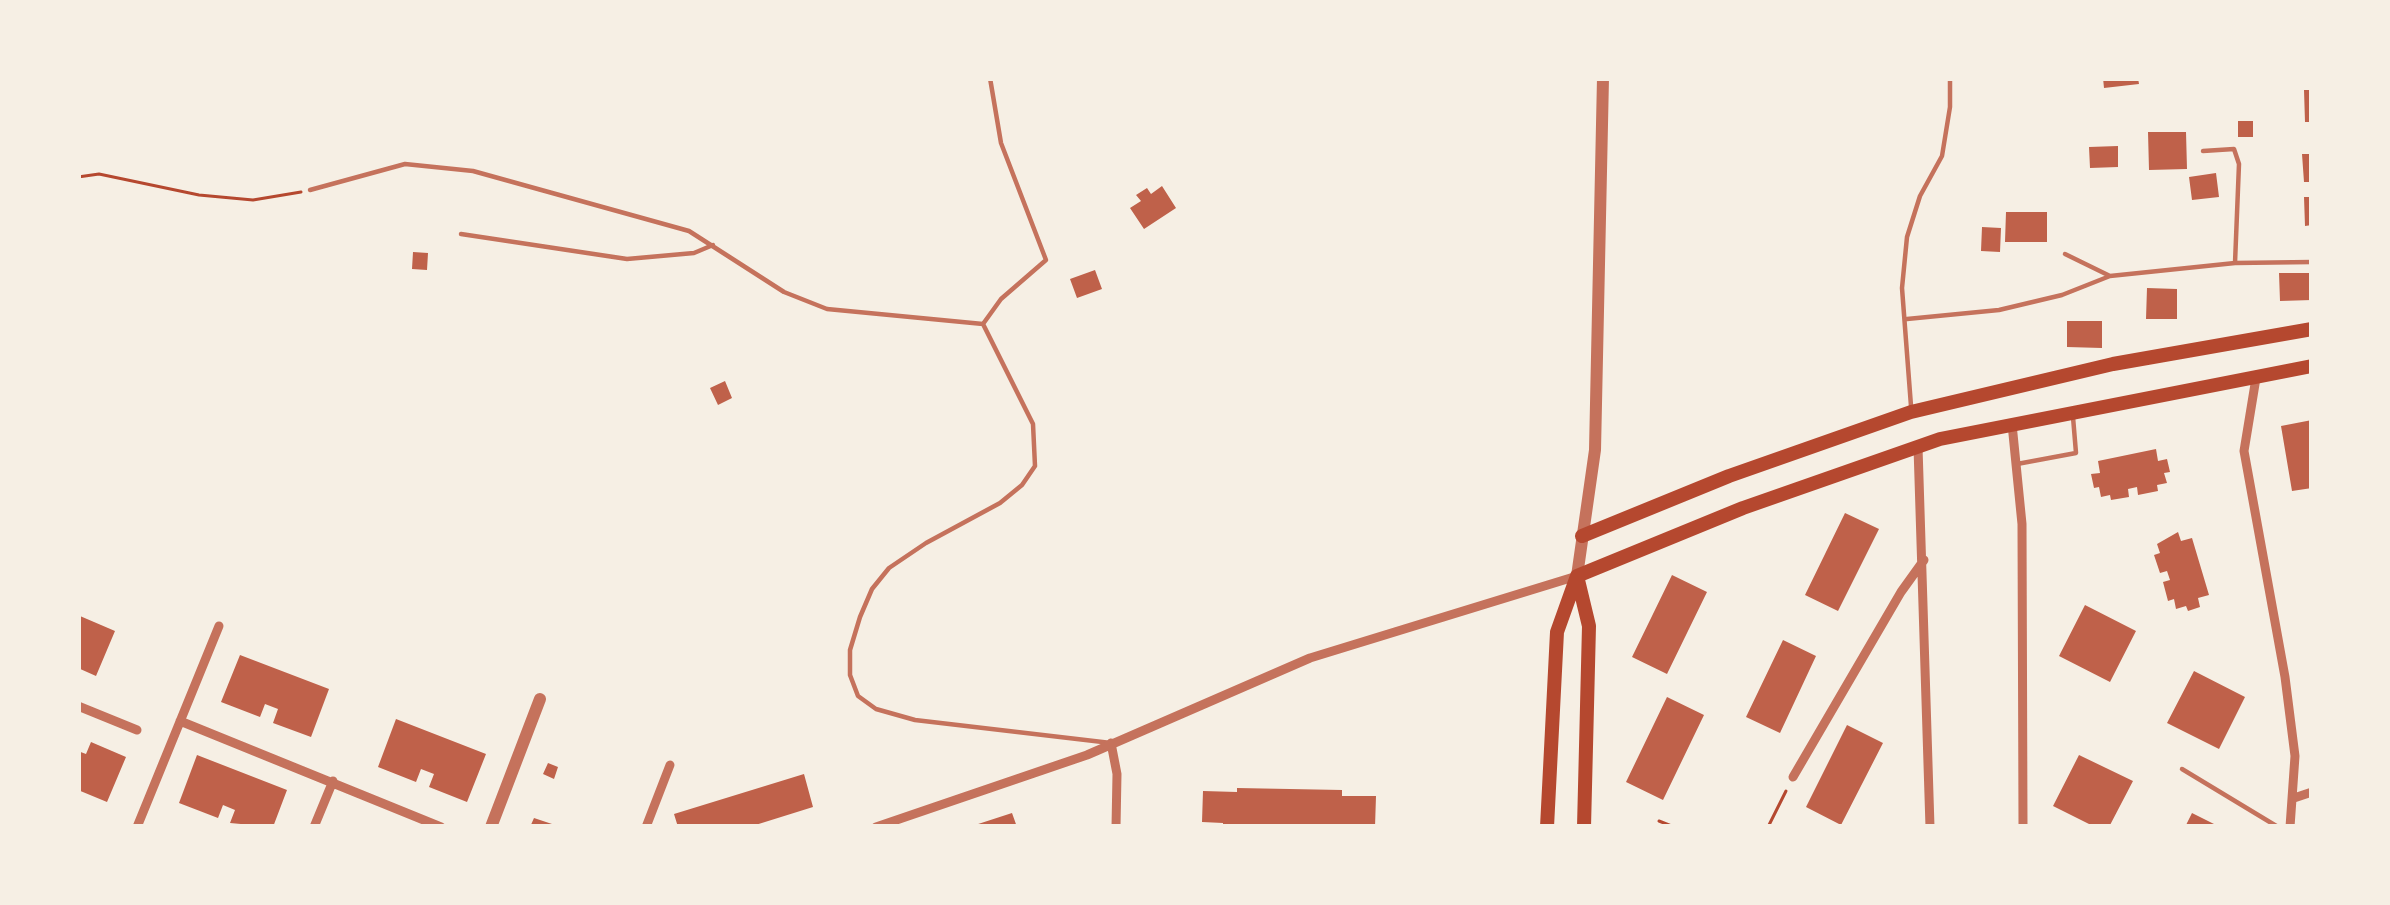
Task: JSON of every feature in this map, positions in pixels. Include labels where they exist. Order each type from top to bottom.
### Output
[{"type":"main road","points":[[1582,536],[1729,476],[1911,412],[2113,364],[2312,329]]},
{"type":"main road","points":[[1547,827],[1557,632],[1577,576],[1744,508],[1918,447],[2312,366]]},
{"type":"main road","points":[[1577,576],[1588,626],[1584,827]]},
{"type":"street","points":[[876,827],[1087,755],[1310,658],[1577,576],[1595,450],[1603,78]]},
{"type":"street","points":[[2256,378],[2244,451],[2295,757],[2290,827]]},
{"type":"street","points":[[2012,424],[2024,608],[2023,827]]},
{"type":"street","points":[[1918,447],[1930,827]]},
{"type":"street","points":[[1793,777],[1924,560]]},
{"type":"street","points":[[137,827],[219,626]]},
{"type":"street","points":[[491,827],[540,699]]},
{"type":"street","points":[[78,706],[137,730]]},
{"type":"street","points":[[180,721],[441,827]]},
{"type":"street","points":[[1112,743],[1116,827]]},
{"type":"street","points":[[646,827],[670,764]]},
{"type":"street","points":[[314,827],[333,781]]},
{"type":"street","points":[[2294,799],[2312,792]]},
{"type":"lane","points":[[982,324],[1000,298],[1046,260],[1001,143],[990,78]]},
{"type":"lane","points":[[1911,412],[1902,288],[1907,237],[1920,196],[1942,156],[1950,78]]},
{"type":"lane","points":[[2203,151],[2234,149],[2239,164],[2235,263]]},
{"type":"lane","points":[[310,190],[405,164],[438,165],[689,231],[784,292],[827,309],[982,324]]},
{"type":"lane","points":[[461,234],[627,259],[679,256],[712,244]]},
{"type":"lane","points":[[2065,254],[2110,276]]},
{"type":"lane","points":[[1907,319],[1999,310],[2062,295],[2110,276],[2235,263],[2312,262]]},
{"type":"lane","points":[[982,324],[1033,424],[1035,466],[1000,502],[889,568],[872,589],[860,617],[850,650],[850,675],[858,696],[876,709],[914,720],[1112,743]]},
{"type":"lane","points":[[2017,464],[2076,453],[2073,413]]},
{"type":"lane","points":[[2182,769],[2278,827]]},
{"type":"path","points":[[78,177],[99,174],[199,195],[253,200],[310,190]]},
{"type":"path","points":[[1768,827],[1793,777]]},
{"type":"path","points":[[1659,821],[1674,827]]},
{"type":"building","points":[[2103,78],[2138,78],[2139,84],[2104,88]]},
{"type":"building","points":[[2304,90],[2312,90],[2312,122],[2305,122]]},
{"type":"building","points":[[2238,121],[2253,121],[2253,137],[2238,137]]},
{"type":"building","points":[[2148,132],[2186,132],[2187,169],[2149,170]]},
{"type":"building","points":[[2118,146],[2118,167],[2090,168],[2089,147]]},
{"type":"building","points":[[2302,154],[2312,154],[2312,182],[2304,182]]},
{"type":"building","points":[[2216,173],[2219,197],[2192,200],[2189,177]]},
{"type":"building","points":[[1162,186],[1176,208],[1144,229],[1130,208],[1141,201],[1136,195],[1147,188],[1151,194]]},
{"type":"building","points":[[2304,197],[2312,197],[2312,225],[2305,226]]},
{"type":"building","points":[[2006,212],[2047,212],[2047,242],[2005,242]]},
{"type":"building","points":[[1982,227],[2001,228],[2000,252],[1981,251]]},
{"type":"building","points":[[413,252],[428,253],[427,270],[412,269]]},
{"type":"building","points":[[1095,270],[1102,289],[1077,298],[1070,279]]},
{"type":"building","points":[[2279,273],[2311,273],[2312,300],[2280,301]]},
{"type":"building","points":[[2147,288],[2177,289],[2177,319],[2146,319]]},
{"type":"building","points":[[2067,321],[2102,321],[2102,348],[2067,347]]},
{"type":"building","points":[[725,381],[732,398],[718,405],[710,388]]},
{"type":"building","points":[[2312,420],[2312,488],[2292,491],[2281,426]]},
{"type":"building","points":[[2156,449],[2158,461],[2167,459],[2170,472],[2164,473],[2167,483],[2157,485],[2158,491],[2138,495],[2137,487],[2128,489],[2129,497],[2111,500],[2110,495],[2101,497],[2099,487],[2094,488],[2091,474],[2100,473],[2098,461]]},
{"type":"building","points":[[1845,513],[1879,529],[1838,611],[1805,595]]},
{"type":"building","points":[[2178,532],[2181,541],[2192,538],[2209,595],[2198,598],[2200,607],[2188,611],[2186,606],[2176,609],[2174,599],[2168,601],[2163,582],[2170,580],[2167,571],[2160,573],[2154,555],[2160,553],[2157,544]]},
{"type":"building","points":[[1672,575],[1707,592],[1667,674],[1632,657]]},
{"type":"building","points":[[2085,605],[2136,631],[2110,682],[2059,656]]},
{"type":"building","points":[[80,616],[115,631],[96,676],[78,668]]},
{"type":"building","points":[[1783,640],[1816,656],[1780,733],[1746,717]]},
{"type":"building","points":[[240,655],[329,689],[311,737],[273,723],[278,709],[265,704],[260,717],[221,702]]},
{"type":"building","points":[[2194,671],[2245,697],[2219,749],[2167,723]]},
{"type":"building","points":[[1667,697],[1704,715],[1663,800],[1626,782]]},
{"type":"building","points":[[396,719],[486,754],[467,802],[429,787],[434,774],[421,769],[416,782],[378,767]]},
{"type":"building","points":[[1847,725],[1883,743],[1841,825],[1806,807]]},
{"type":"building","points":[[91,742],[126,757],[107,802],[78,790],[78,751],[86,754]]},
{"type":"building","points":[[197,755],[287,790],[273,827],[230,823],[235,810],[223,805],[218,818],[179,803]]},
{"type":"building","points":[[2079,755],[2133,781],[2109,827],[2095,827],[2053,806]]},
{"type":"building","points":[[548,763],[558,767],[554,779],[543,774]]},
{"type":"building","points":[[804,774],[813,807],[749,827],[678,827],[674,814]]},
{"type":"building","points":[[1237,788],[1342,790],[1342,796],[1376,796],[1375,827],[1223,827],[1223,823],[1202,822],[1203,791],[1237,792]]},
{"type":"building","points":[[1012,813],[1017,827],[972,827],[972,826]]},
{"type":"building","points":[[2192,813],[2220,827],[2185,827]]},
{"type":"building","points":[[534,818],[558,826],[558,827],[530,827]]}]
